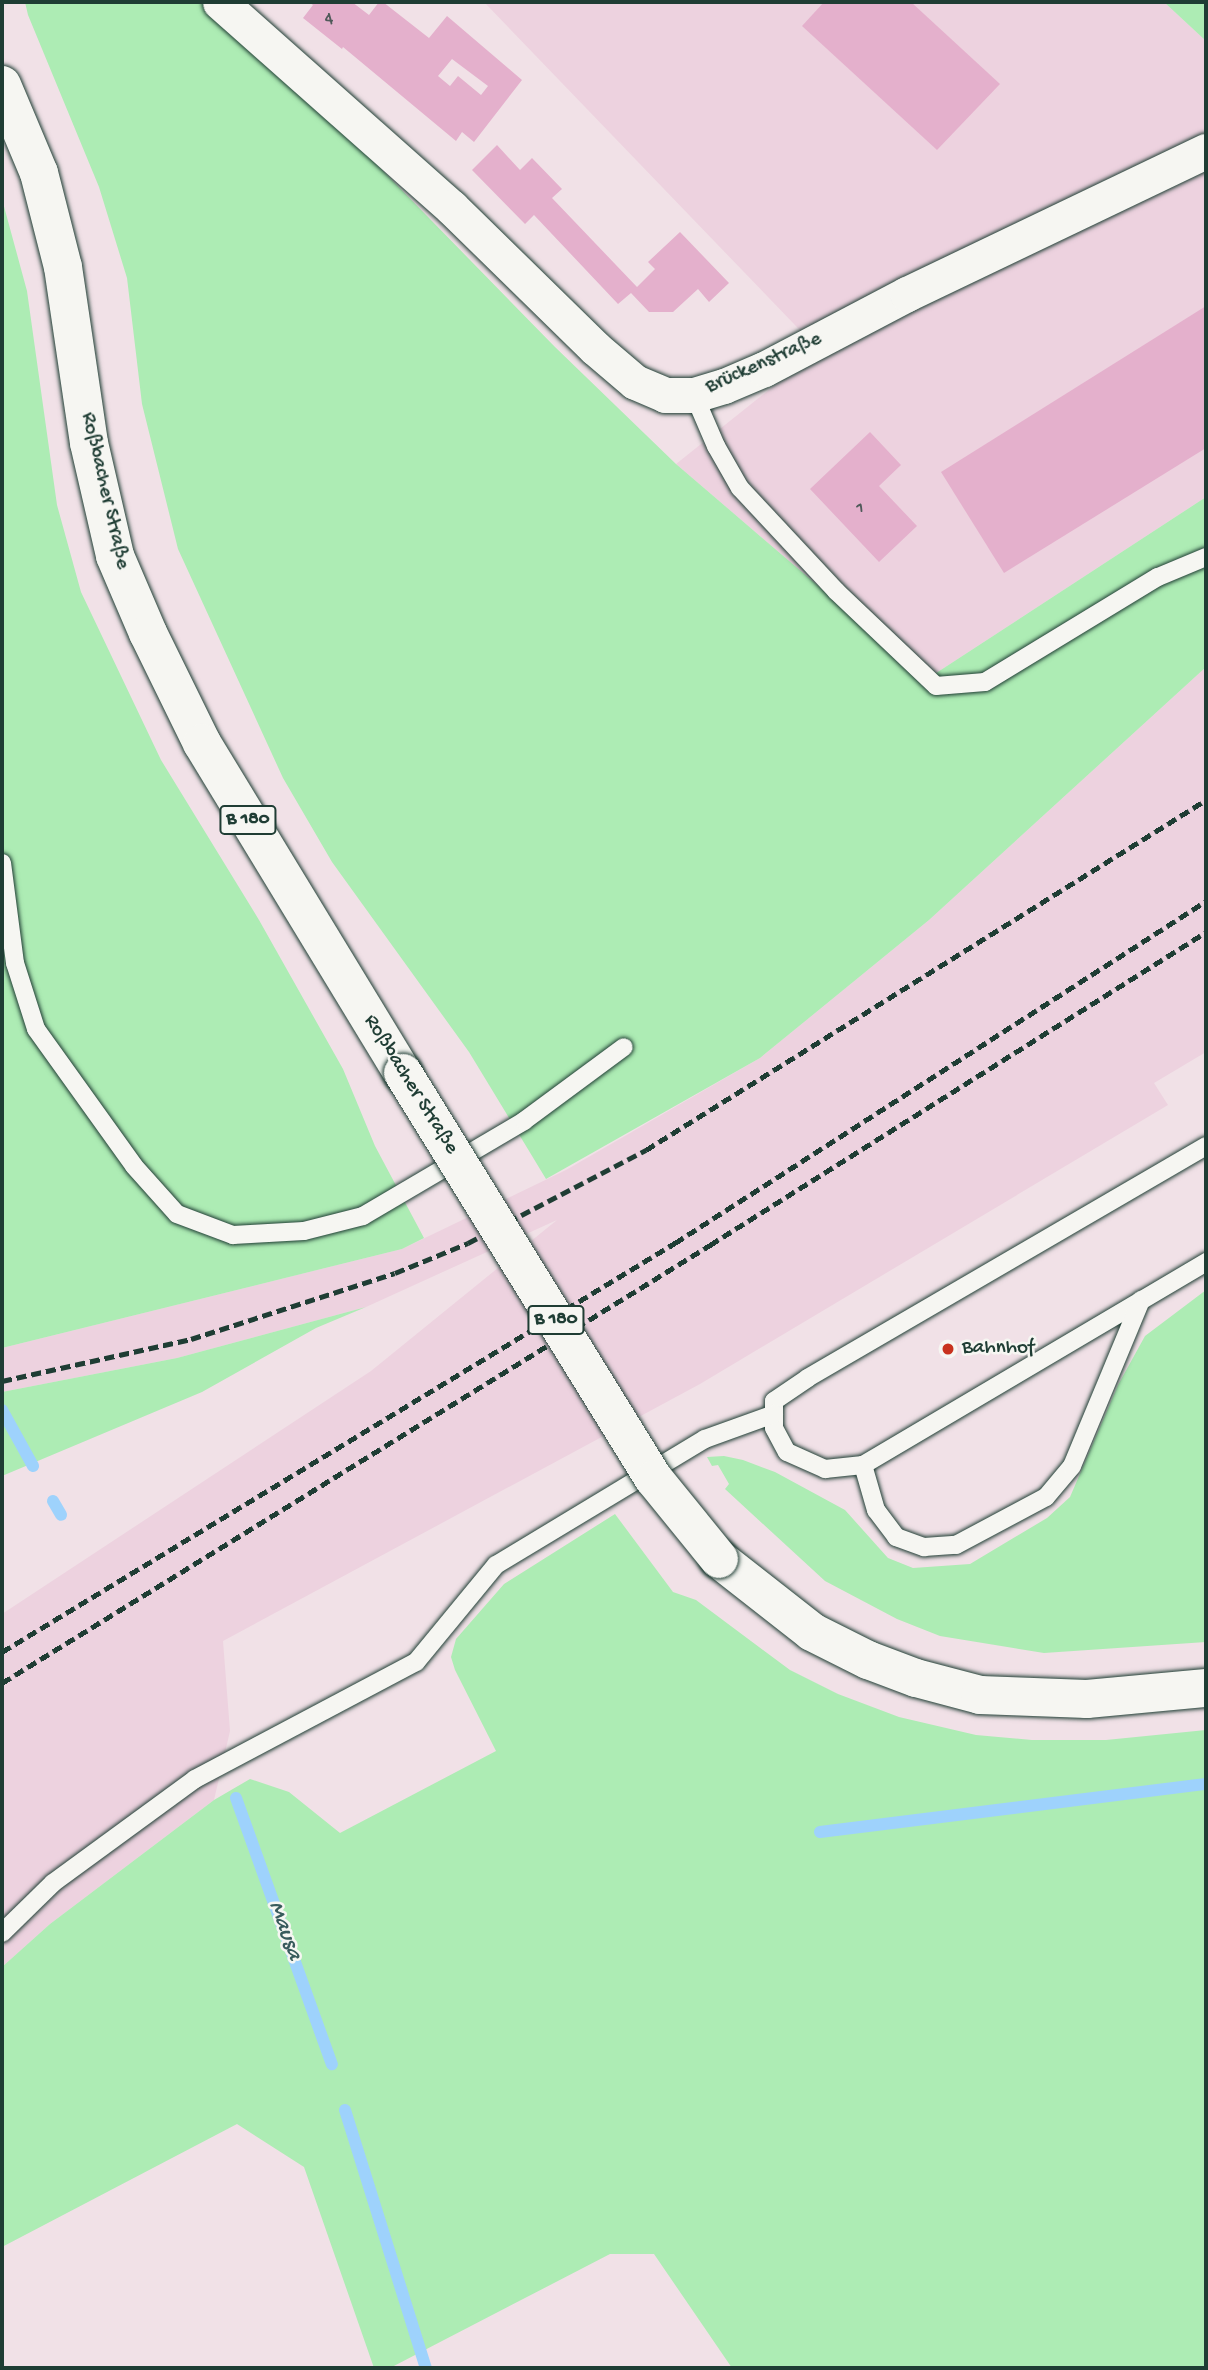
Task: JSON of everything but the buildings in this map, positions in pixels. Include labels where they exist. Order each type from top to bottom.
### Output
[{"type":"main road","name":"Roßbacher Straße","points":[[2,86],[39,173],[63,267],[89,443],[115,555],[148,633],[202,743],[654,1479],[719,1559],[812,1632],[868,1660],[980,1695],[1087,1699],[1206,1688]]},
{"type":"street","name":"Brückenstraße","points":[[219,2],[452,207],[595,348],[635,382],[666,395],[694,395],[764,369],[907,295],[1206,151]]},
{"type":"lane","points":[[694,395],[716,446],[740,488],[836,591],[936,686],[985,682],[1158,577],[1206,557]]},
{"type":"lane","points":[[2,863],[15,963],[36,1029],[134,1166],[177,1214],[233,1235],[304,1231],[363,1216],[524,1121],[624,1046]]},
{"type":"lane","points":[[1206,1146],[808,1378],[774,1401],[774,1428],[787,1452],[825,1469],[863,1465],[1206,1262]]},
{"type":"lane","points":[[863,1465],[876,1510],[897,1537],[924,1548],[956,1545],[1046,1497],[1072,1466],[1141,1300]]},
{"type":"lane","points":[[2,1933],[53,1883],[195,1779],[416,1662],[496,1565],[705,1439],[774,1414]]},
{"type":"shaded area","points":[[484,2],[1164,2],[1206,41],[1206,497],[927,679],[676,464],[819,350]]},
{"type":"shaded area","points":[[1206,667],[1206,1052],[1154,1083],[1168,1105],[700,1384],[223,1641],[230,1731],[214,1800],[50,1924],[2,1967],[2,1614],[371,1371],[557,1220],[366,1307],[177,1358],[2,1392],[2,1348],[402,1249],[566,1170],[760,1058],[929,920]]},
{"type":"green space","points":[[25,2],[218,2],[555,347],[676,464],[927,679],[1206,497],[1206,667],[929,920],[760,1058],[546,1179],[469,1052],[332,862],[283,778],[178,549],[142,404],[127,278],[99,187]]},
{"type":"green space","points":[[1164,2],[1206,2],[1206,41]]},
{"type":"green space","points":[[2,199],[27,291],[57,505],[81,592],[161,760],[259,920],[343,1069],[375,1146],[424,1238],[402,1249],[2,1348]]},
{"type":"green space","points":[[1206,1290],[1206,1642],[1044,1653],[940,1636],[897,1619],[825,1581],[725,1489],[729,1484],[718,1465],[712,1466],[707,1457],[724,1456],[743,1460],[775,1472],[845,1510],[888,1558],[913,1568],[970,1564],[1047,1518],[1070,1497],[1118,1385],[1145,1336]]},
{"type":"green space","points":[[366,1307],[316,1328],[202,1392],[2,1476],[2,1392],[177,1358]]},
{"type":"green space","points":[[615,1514],[673,1592],[696,1600],[790,1670],[838,1694],[899,1717],[976,1735],[1032,1740],[1106,1740],[1206,1730],[1206,2368],[732,2368],[654,2254],[610,2254],[390,2368],[374,2368],[304,2167],[237,2124],[2,2247],[2,1967],[50,1924],[214,1800],[250,1779],[289,1792],[340,1833],[496,1751],[455,1670],[451,1657],[456,1639],[504,1584]]},
{"type":"waterway","name":"Mausa","points":[[2,1410],[33,1466]]},
{"type":"waterway","name":"Mausa","points":[[53,1501],[61,1515]]},
{"type":"waterway","points":[[820,1832],[1206,1784]]},
{"type":"waterway","name":"Mausa","points":[[236,1798],[332,2064]]},
{"type":"waterway","name":"Mausa","points":[[345,2110],[426,2368]]},
{"type":"railway","points":[[2,1381],[191,1339],[395,1273],[468,1243],[646,1150],[1206,800]]},
{"type":"railway","points":[[2,1652],[675,1243],[1206,901]]},
{"type":"railway","points":[[2,1683],[710,1245],[1206,932]]},
{"type":"place","name":"Bahnhof","points":[[948,1349]]}]
